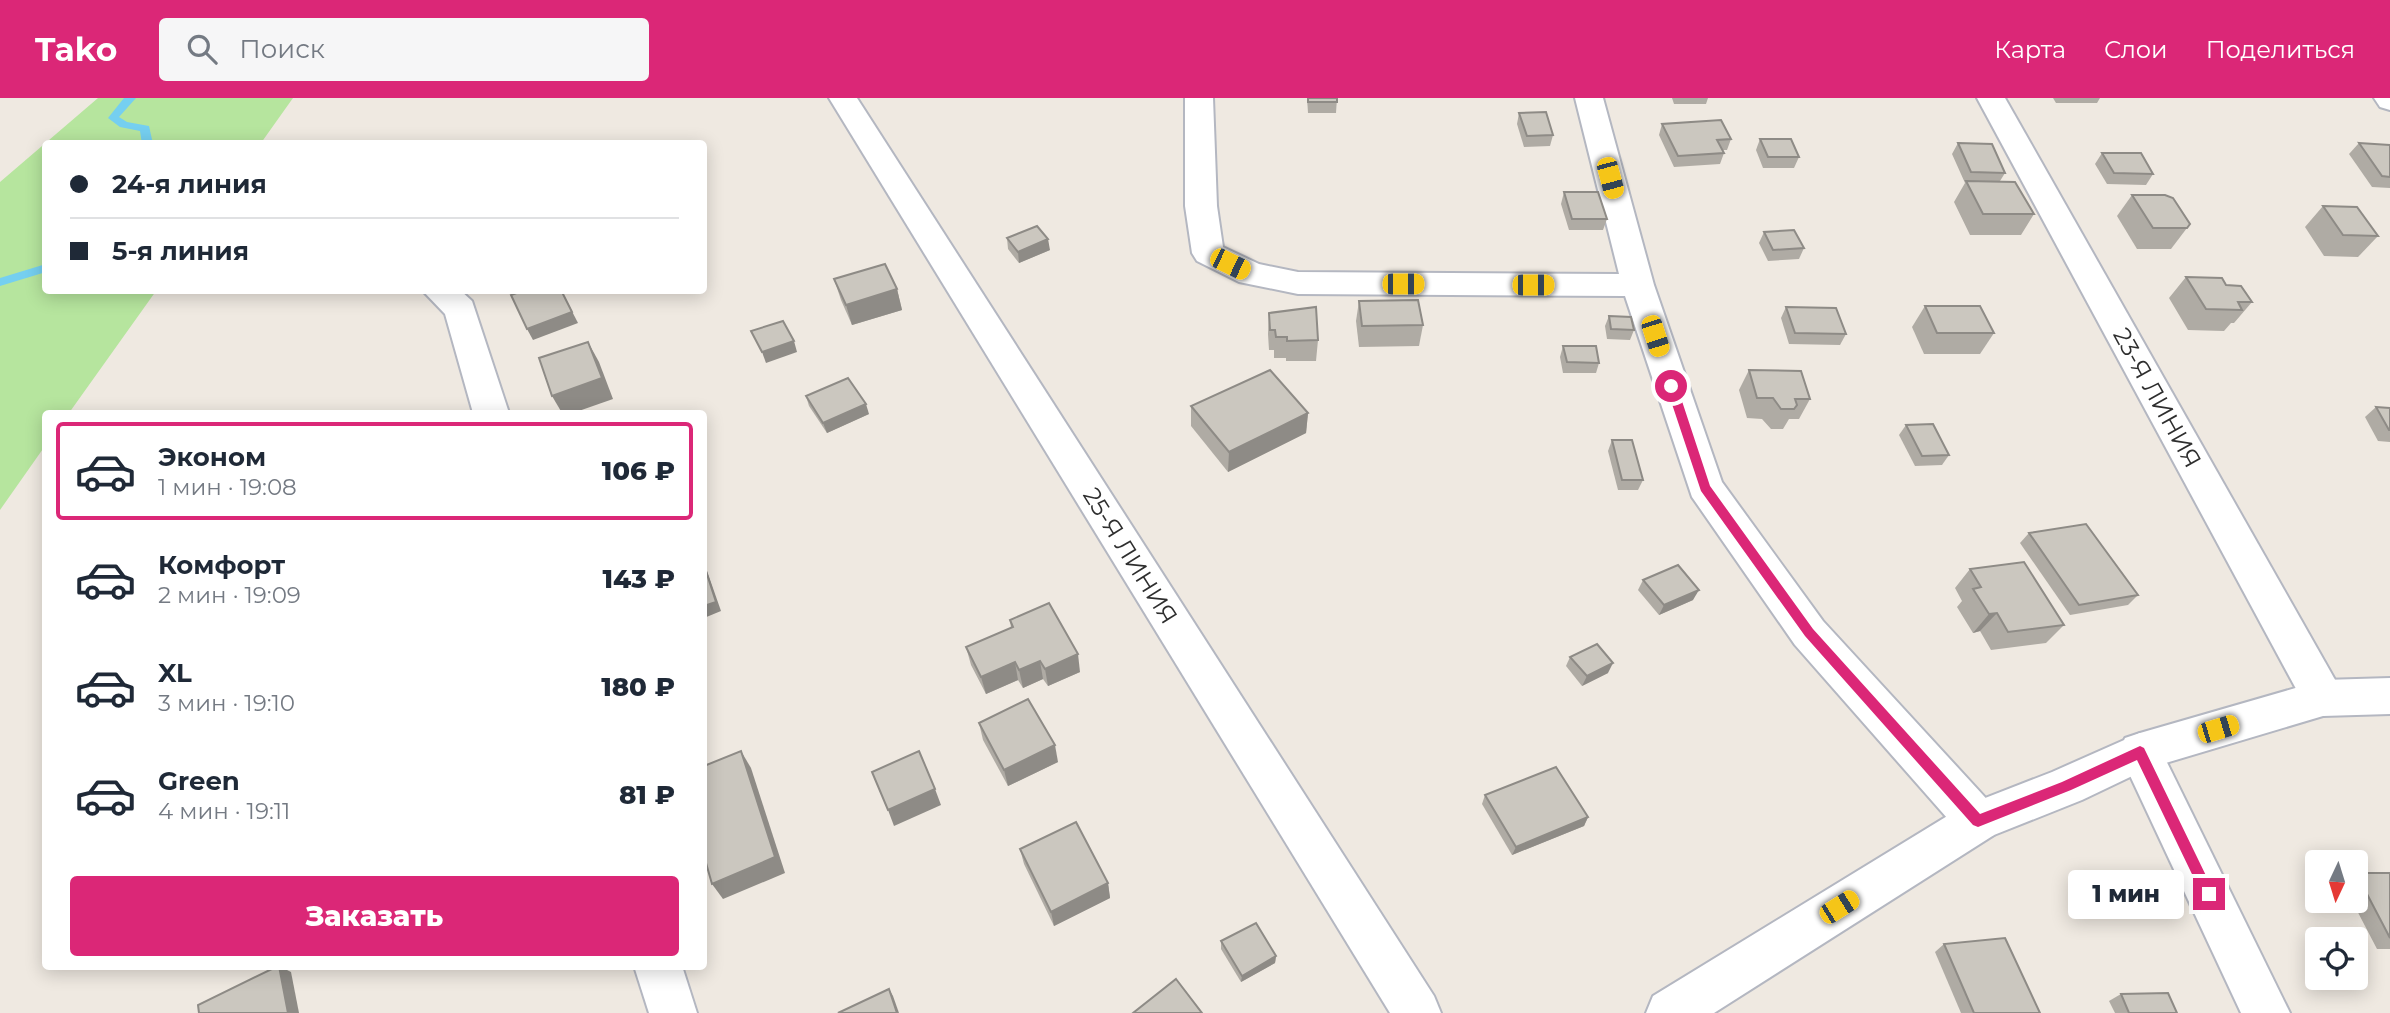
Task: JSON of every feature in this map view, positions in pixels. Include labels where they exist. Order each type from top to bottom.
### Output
[{"type":"street","name":"25-Я ЛИНИЯ","points":[[843,98],[1417,1013]]},
{"type":"street","points":[[1199,98],[1201,206],[1208,253],[1251,274],[1298,283],[1638,285]]},
{"type":"street","points":[[1589,98],[1638,285],[1705,488],[1809,633],[1978,821]]},
{"type":"street","name":"23-Я ЛИНИЯ","points":[[1991,98],[2323,698]]},
{"type":"street","points":[[443,294],[460,309],[490,410]]},
{"type":"street","points":[[1676,1012],[1978,821],[2067,786],[2140,752],[2323,698],[2390,696]]},
{"type":"street","points":[[2140,752],[2266,1013]]},
{"type":"street","points":[[659,970],[673,1013]]},
{"type":"green space","points":[[98,98],[293,98],[263,140],[49,140]]},
{"type":"green space","points":[[42,146],[42,294],[154,294],[71,410],[42,410],[42,450],[0,510],[0,182]]},
{"type":"building","points":[[1308,98],[1337,98],[1337,102],[1308,102]]},
{"type":"building","points":[[1546,112],[1553,135],[1527,136],[1519,113]]},
{"type":"building","points":[[1721,120],[1731,139],[1717,140],[1724,153],[1678,156],[1662,124]]},
{"type":"building","points":[[1760,139],[1791,139],[1799,157],[1768,157]]},
{"type":"building","points":[[1958,143],[1992,144],[2005,173],[1971,172]]},
{"type":"building","points":[[2359,143],[2390,145],[2390,177],[2382,176]]},
{"type":"building","points":[[2102,153],[2141,153],[2153,174],[2114,173]]},
{"type":"building","points":[[1966,181],[2015,182],[2034,214],[1983,214]]},
{"type":"building","points":[[1564,192],[1598,192],[1607,219],[1572,219]]},
{"type":"building","points":[[2132,195],[2165,195],[2173,198],[2190,224],[2187,228],[2153,228]]},
{"type":"building","points":[[2323,206],[2357,207],[2378,236],[2343,235]]},
{"type":"building","points":[[1037,226],[1048,239],[1018,252],[1007,238]]},
{"type":"building","points":[[1794,230],[1804,248],[1773,250],[1764,232]]},
{"type":"building","points":[[885,264],[897,289],[846,305],[834,279]]},
{"type":"building","points":[[2186,277],[2222,278],[2226,285],[2241,286],[2252,302],[2238,302],[2242,310],[2206,309]]},
{"type":"building","points":[[563,294],[572,312],[527,329],[511,295]]},
{"type":"building","points":[[1418,300],[1423,325],[1362,326],[1359,301]]},
{"type":"building","points":[[1925,306],[1980,306],[1994,333],[1937,333]]},
{"type":"building","points":[[1316,307],[1318,340],[1287,341],[1287,337],[1276,337],[1275,330],[1270,330],[1269,313]]},
{"type":"building","points":[[1786,307],[1836,308],[1846,334],[1795,333]]},
{"type":"building","points":[[1609,316],[1631,317],[1634,330],[1611,329]]},
{"type":"building","points":[[783,321],[794,341],[762,352],[751,331]]},
{"type":"building","points":[[588,342],[602,378],[552,396],[539,358]]},
{"type":"building","points":[[1563,346],[1596,346],[1599,363],[1567,362]]},
{"type":"building","points":[[1270,370],[1308,413],[1229,452],[1191,406]]},
{"type":"building","points":[[1749,370],[1801,371],[1810,399],[1795,399],[1797,405],[1794,409],[1781,409],[1773,398],[1757,398]]},
{"type":"building","points":[[848,378],[866,404],[823,423],[806,396]]},
{"type":"building","points":[[2376,407],[2390,408],[2390,430],[2389,430]]},
{"type":"building","points":[[1933,424],[1949,455],[1922,456],[1906,425]]},
{"type":"building","points":[[1612,440],[1632,440],[1643,480],[1622,480]]},
{"type":"building","points":[[2086,524],[2138,595],[2079,605],[2029,533]]},
{"type":"building","points":[[2024,562],[2064,625],[2008,632],[1997,613],[1989,614],[1973,589],[1981,587],[1970,569]]},
{"type":"building","points":[[1678,565],[1699,590],[1664,605],[1643,580]]},
{"type":"building","points":[[707,574],[716,602],[707,605]]},
{"type":"building","points":[[1049,603],[1078,654],[1045,669],[1040,661],[1019,670],[1015,662],[981,677],[966,647],[1013,627],[1010,620]]},
{"type":"building","points":[[1597,644],[1613,663],[1587,676],[1570,657]]},
{"type":"building","points":[[1028,699],[1055,745],[1004,770],[979,723]]},
{"type":"building","points":[[741,751],[775,857],[712,884],[707,866],[707,765]]},
{"type":"building","points":[[919,751],[935,789],[888,810],[872,772]]},
{"type":"building","points":[[1556,767],[1588,817],[1516,847],[1485,795]]},
{"type":"building","points":[[1076,822],[1108,883],[1051,912],[1020,849]]},
{"type":"building","points":[[2368,873],[2390,873],[2390,938],[2368,896]]},
{"type":"building","points":[[1256,923],[1276,956],[1242,976],[1221,941]]},
{"type":"building","points":[[2005,938],[2040,1013],[1974,1013],[1944,944]]},
{"type":"building","points":[[271,970],[280,970],[288,1013],[199,1013],[198,1005]]},
{"type":"building","points":[[1176,979],[1202,1013],[1133,1013]]},
{"type":"building","points":[[889,989],[897,1013],[838,1013]]},
{"type":"building","points":[[2168,993],[2177,1013],[2129,1013],[2121,994]]},
{"type":"waterway","points":[[131,98],[113,118],[124,125],[145,128],[147,140]]},
{"type":"waterway","points":[[0,282],[42,269]]},
{"type":"route","points":[[1671,386],[1705,488],[1809,633],[1978,821],[2067,786],[2140,752],[2209,894]]}]
